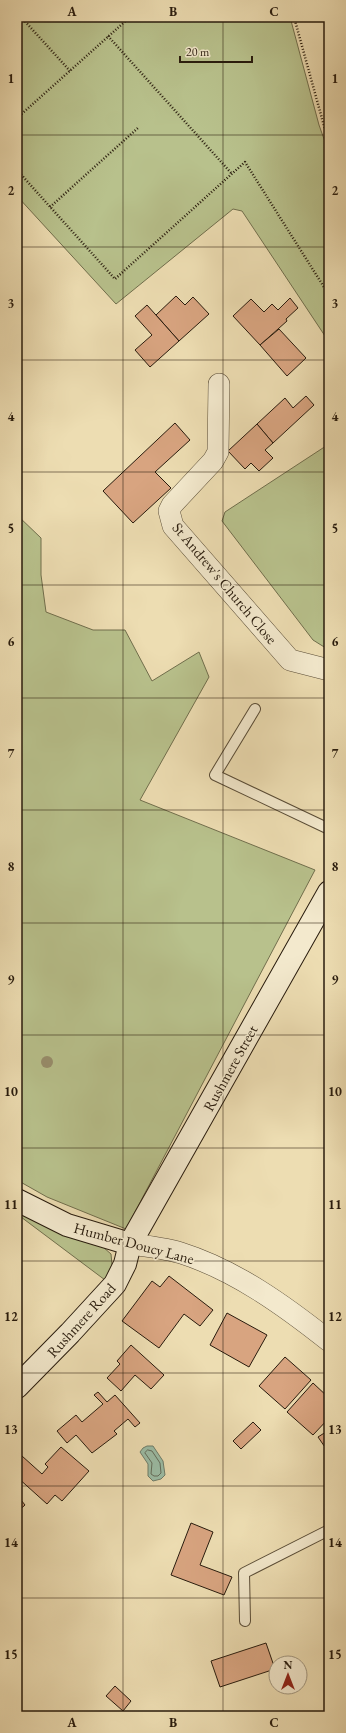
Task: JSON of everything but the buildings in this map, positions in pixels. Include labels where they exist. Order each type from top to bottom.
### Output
[{"type":"street","name":"St Andrew's Church Close","points":[[220,384],[218,452],[213,461],[172,505],[169,511],[173,526],[290,660],[329,670]]},
{"type":"street","name":"Rushmere Street","points":[[130,1244],[329,892]]},
{"type":"street","name":"Humber Doucy Lane","points":[[17,1200],[67,1225],[130,1244],[164,1248],[205,1262],[244,1282],[275,1301],[329,1341]]},
{"type":"street","name":"Rushmere Road","points":[[17,1386],[70,1333],[115,1284],[124,1264],[130,1244]]},
{"type":"lane","points":[[255,709],[215,775],[329,829]]},
{"type":"lane","points":[[245,1621],[244,1573],[329,1530]]},
{"type":"path","points":[[22,17],[70,71]]},
{"type":"path","points":[[17,118],[130,17]]},
{"type":"path","points":[[294,17],[329,144]]},
{"type":"path","points":[[108,36],[232,174]]},
{"type":"path","points":[[50,207],[139,127]]},
{"type":"path","points":[[17,170],[115,279],[245,162],[329,296]]},
{"type":"shaded area","points":[[17,17],[290,17],[319,125],[329,153],[329,342],[242,211],[233,209],[116,304],[17,196]]},
{"type":"shaded area","points":[[329,444],[329,650],[313,640],[222,521],[225,512]]},
{"type":"shaded area","points":[[17,515],[41,538],[41,575],[46,612],[93,630],[125,630],[152,681],[199,652],[209,677],[140,800],[315,870],[126,1229],[47,1197],[17,1180]]},
{"type":"shaded area","points":[[17,1210],[103,1247],[111,1254],[112,1265],[105,1280],[17,1214]]},
{"type":"water","points":[[147,1446],[153,1446],[163,1461],[165,1475],[161,1479],[153,1481],[148,1476],[148,1464],[140,1452]]}]
